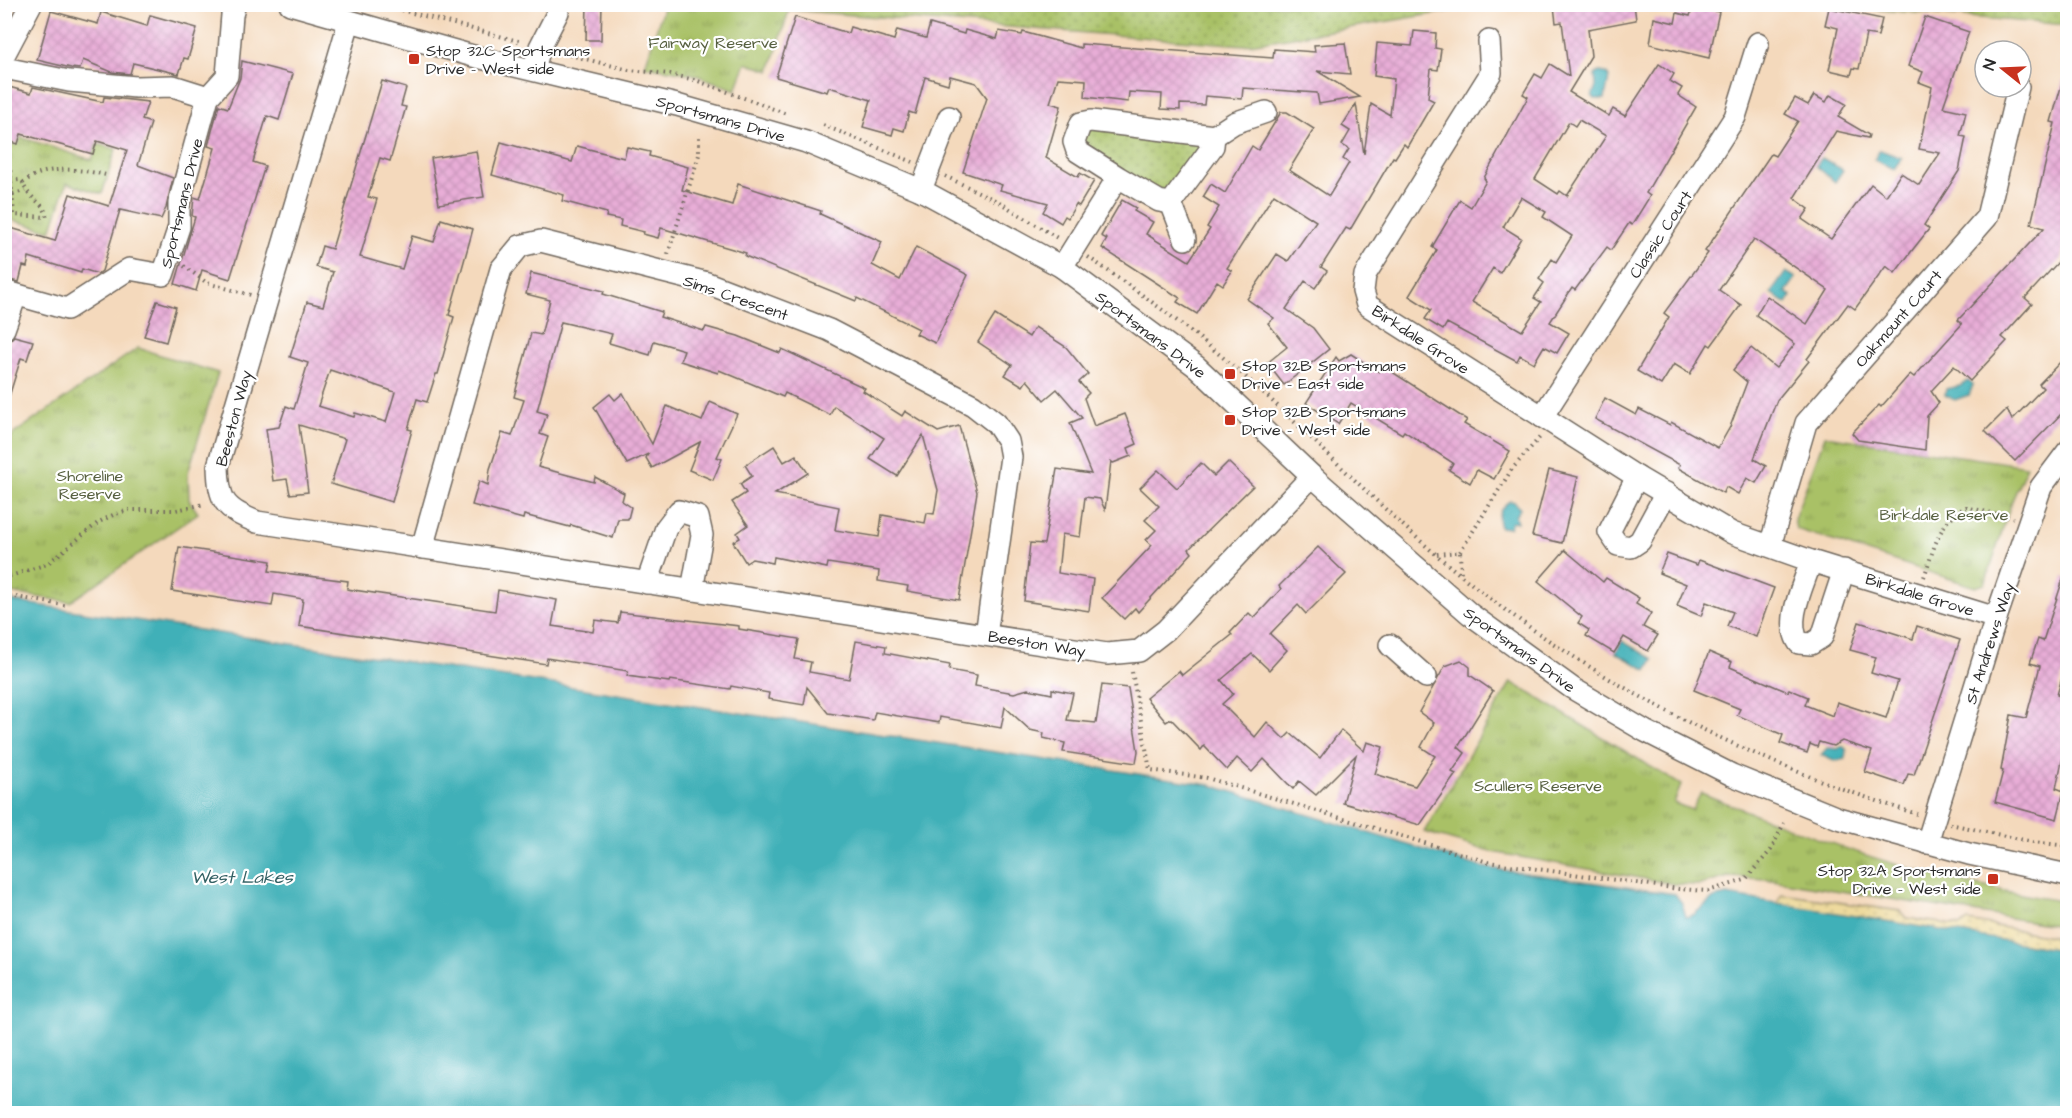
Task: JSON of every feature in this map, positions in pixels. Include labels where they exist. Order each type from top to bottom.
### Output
[{"type":"street","points":[[4,55],[31,4]]},
{"type":"street","name":"Sportsmans Drive","points":[[10,293],[67,309],[129,269],[163,275],[179,227],[179,203],[208,97],[227,76],[235,4]]},
{"type":"street","name":"Sportsmans Drive","points":[[290,4],[534,70],[677,105],[806,142],[921,190],[1062,267],[1197,367],[1312,476],[1470,614],[1572,688],[1627,721],[1732,775],[1838,818],[1927,843],[2067,875]]},
{"type":"street","points":[[534,70],[540,47],[558,12],[555,4]]},
{"type":"street","name":"Beeston Way","points":[[349,21],[218,466],[219,491],[228,508],[257,522],[1107,654],[1139,651],[1166,630],[1312,476]]},
{"type":"street","name":"Birkdale Grove","points":[[1489,41],[1491,73],[1365,275],[1363,291],[1367,305],[1637,477],[1732,532],[1811,561],[1996,618]]},
{"type":"street","name":"Classic Court","points":[[1542,417],[1735,117],[1758,43]]},
{"type":"street","points":[[4,68],[80,82],[136,87],[173,86],[208,97]]},
{"type":"street","name":"Oakmount Court","points":[[1770,546],[1806,423],[1987,217],[2015,99]]},
{"type":"street","points":[[1171,203],[1159,201],[1077,151],[1074,142],[1081,123],[1091,121],[1214,136],[1234,123],[1266,112]]},
{"type":"street","points":[[921,190],[949,117]]},
{"type":"street","points":[[1171,203],[1213,146],[1214,136]]},
{"type":"street","points":[[1062,267],[1118,177]]},
{"type":"street","points":[[1171,203],[1185,239]]},
{"type":"street","name":"Sims Crescent","points":[[422,548],[501,269],[520,246],[541,242],[707,283],[829,330],[973,405],[996,423],[1008,441],[1011,457],[986,635]]},
{"type":"street","points":[[4,329],[10,293]]},
{"type":"street","name":"St Andrews Way","points":[[1927,843],[1996,618],[2041,487],[2067,452]]},
{"type":"street","points":[[1637,477],[1610,532],[1618,545],[1630,547],[1640,541],[1666,493]]},
{"type":"street","points":[[647,583],[666,528],[679,511],[698,517],[702,535],[692,590]]},
{"type":"street","name":"Birkdale Grove","points":[[1811,561],[1793,621],[1792,634],[1798,643],[1811,644],[1822,637],[1844,570]]},
{"type":"street","points":[[1390,645],[1426,677]]},
{"type":"path","points":[[662,272],[699,155],[699,135]]},
{"type":"path","points":[[4,161],[10,167],[11,181],[13,194],[14,214],[47,217],[45,207],[25,191],[23,183],[19,180],[11,181]]},
{"type":"path","points":[[23,183],[29,178],[61,170],[84,170],[106,175]]},
{"type":"path","points":[[13,194],[25,191]]},
{"type":"path","points":[[168,260],[187,267],[207,283],[254,296]]},
{"type":"path","points":[[1461,574],[1460,552],[1512,469],[1541,436],[1542,417]]},
{"type":"path","name":"Sportsmans Drive","points":[[1340,467],[1461,574],[1588,666],[1664,711],[1803,775],[1934,819],[1977,831],[2067,846]]},
{"type":"path","points":[[4,578],[47,564],[99,522],[113,515],[128,510],[176,510],[205,504]]},
{"type":"path","points":[[1924,579],[1938,536],[1952,514],[1966,507],[2013,519]]},
{"type":"path","points":[[1436,554],[1460,552]]},
{"type":"path","points":[[4,595],[69,606]]},
{"type":"path","points":[[1132,672],[1150,770],[1207,778],[1488,862],[1708,891],[1745,880],[1771,850],[1784,823]]},
{"type":"green space","name":"Fairway Reserve","points":[[664,5],[768,5],[789,10],[770,71],[746,63],[736,90],[693,74],[645,66]]},
{"type":"green space","points":[[768,5],[1487,5],[1244,45],[789,10]]},
{"type":"green space","points":[[1819,5],[2067,5],[2067,25]]},
{"type":"green space","points":[[1081,123],[1214,136],[1171,203],[1077,151]]},
{"type":"green space","points":[[20,137],[92,160],[97,144],[116,149],[102,194],[67,183],[51,231],[5,218],[4,142],[16,145]]},
{"type":"green space","name":"Shoreline Reserve","points":[[138,348],[218,373],[188,473],[189,500],[198,513],[70,602],[5,592],[4,459],[12,435]]},
{"type":"green space","name":"Birkdale Reserve","points":[[1825,436],[2027,466],[2011,503],[1985,584],[1975,587],[1796,529],[1794,519]]},
{"type":"green space","name":"Scullers Reserve","points":[[1511,682],[1681,785],[1674,803],[1692,810],[1701,793],[1888,862],[1972,884],[2067,902],[2067,927],[1765,879],[1728,877],[1700,885],[1674,884],[1492,852],[1424,832]]},
{"type":"sand","points":[[1782,894],[1900,911],[1906,918],[1961,926],[1968,921],[2067,939],[2067,976],[1774,908]]},
{"type":"water","points":[[1599,72],[1606,73],[1609,77],[1605,99],[1595,99],[1592,96],[1596,86],[1595,75]]},
{"type":"water","points":[[1880,150],[1902,158],[1894,169],[1874,160]]},
{"type":"water","points":[[1822,158],[1843,170],[1835,182],[1816,166]]},
{"type":"water","points":[[1786,272],[1796,278],[1786,292],[1792,296],[1787,304],[1771,293]]},
{"type":"water","points":[[1968,381],[1973,385],[1969,395],[1955,400],[1945,395],[1946,389],[1960,386]]},
{"type":"water","points":[[1510,501],[1515,502],[1520,509],[1515,516],[1517,522],[1512,521],[1509,528],[1500,527],[1498,520],[1500,512]]},
{"type":"water","name":"West Lakes","points":[[5,600],[1210,785],[1481,867],[1675,894],[1682,903],[1686,917],[1693,915],[1714,898],[1727,895],[2067,951],[2067,1113],[5,1113]]},
{"type":"water","points":[[1622,641],[1653,659],[1647,670],[1616,653]]},
{"type":"water","points":[[1842,746],[1847,749],[1845,759],[1834,761],[1821,755],[1827,748],[1838,749]]},
{"type":"building","points":[[587,4],[602,4],[601,40],[586,40]]},
{"type":"building","points":[[1634,4],[1636,20],[1588,29],[1591,56],[1569,92],[1609,116],[1613,109],[1625,116],[1659,64],[1674,74],[1670,81],[1682,88],[1678,95],[1696,107],[1646,193],[1650,196],[1632,225],[1629,223],[1611,250],[1607,247],[1575,290],[1572,288],[1550,322],[1569,333],[1557,353],[1544,346],[1534,363],[1520,355],[1517,361],[1447,323],[1443,330],[1425,319],[1431,310],[1409,296],[1437,250],[1432,247],[1460,200],[1471,207],[1486,181],[1484,178],[1528,97],[1523,94],[1535,74],[1542,78],[1550,64],[1569,76],[1562,22],[1556,23],[1554,6]],"holes":[[[1579,120],[1606,136],[1567,196],[1560,191],[1558,194],[1535,179],[1569,122],[1575,126]],[[1521,197],[1546,212],[1543,217],[1572,236],[1556,262],[1552,259],[1539,279],[1544,283],[1534,298],[1541,302],[1522,331],[1472,302],[1493,268],[1500,273],[1521,238],[1503,227]]]},
{"type":"building","points":[[1693,6],[1719,12],[1709,58],[1650,44],[1654,18],[1675,23],[1677,13],[1690,16]]},
{"type":"building","points":[[1829,8],[1882,19],[1878,36],[1866,34],[1859,69],[1853,68],[1851,75],[1829,70],[1838,28],[1825,25]]},
{"type":"building","points":[[51,11],[98,24],[101,12],[147,26],[150,15],[197,28],[188,59],[184,58],[179,74],[133,63],[130,74],[112,72],[83,60],[80,69],[71,68],[37,60]]},
{"type":"building","points":[[795,17],[848,33],[850,27],[894,40],[897,30],[926,38],[930,24],[964,34],[965,30],[997,39],[999,31],[1022,35],[1023,32],[1081,48],[1081,44],[1273,58],[1274,49],[1315,52],[1314,45],[1345,43],[1350,74],[1317,71],[1360,97],[1319,104],[1317,93],[1243,88],[1242,99],[1205,96],[1204,105],[1180,104],[1180,110],[1161,109],[1162,94],[1129,92],[1128,102],[1085,97],[1086,80],[1058,78],[1050,103],[1061,106],[1046,158],[1078,177],[1080,173],[1094,181],[1079,206],[1076,204],[1068,218],[1065,216],[1061,223],[1043,212],[1048,203],[1000,190],[1002,185],[963,172],[987,98],[976,83],[950,76],[948,84],[925,77],[915,114],[909,112],[904,131],[894,128],[892,135],[863,127],[871,100],[829,87],[827,92],[776,77]]},
{"type":"building","points":[[1925,17],[1969,32],[1943,107],[1966,112],[1960,136],[1966,137],[1959,171],[1924,225],[1929,229],[1895,273],[1886,266],[1855,309],[1848,304],[1807,359],[1809,361],[1777,400],[1754,459],[1766,466],[1756,483],[1747,478],[1738,494],[1726,487],[1723,493],[1678,468],[1680,465],[1595,419],[1605,398],[1636,415],[1639,409],[1670,425],[1671,422],[1718,448],[1730,427],[1747,382],[1733,370],[1751,348],[1776,368],[1795,344],[1756,315],[1767,296],[1807,324],[1828,290],[1754,239],[1719,290],[1741,305],[1711,346],[1708,344],[1690,374],[1674,364],[1661,385],[1637,371],[1669,317],[1664,313],[1708,253],[1705,251],[1771,154],[1775,156],[1798,121],[1785,114],[1795,98],[1808,105],[1814,95],[1826,102],[1830,95],[1846,104],[1838,117],[1869,135],[1868,138],[1836,131],[1794,198],[1809,209],[1802,219],[1831,239],[1871,184],[1886,196],[1901,173],[1919,185],[1940,153],[1919,149],[1932,87],[1919,82],[1923,72],[1908,66]]},
{"type":"building","points":[[1414,31],[1436,33],[1435,48],[1441,49],[1438,70],[1431,69],[1428,98],[1434,101],[1407,147],[1404,144],[1395,158],[1393,157],[1350,230],[1346,228],[1321,267],[1327,271],[1315,288],[1305,281],[1286,309],[1313,328],[1329,349],[1284,385],[1267,363],[1287,347],[1268,323],[1274,318],[1247,299],[1277,254],[1288,261],[1316,221],[1274,194],[1227,268],[1232,271],[1223,285],[1217,281],[1197,314],[1177,302],[1180,298],[1102,248],[1107,239],[1101,236],[1122,200],[1136,208],[1134,211],[1153,222],[1146,234],[1189,261],[1210,229],[1207,227],[1219,207],[1203,197],[1211,184],[1225,193],[1252,146],[1258,150],[1281,112],[1287,112],[1314,129],[1289,170],[1329,196],[1349,163],[1343,159],[1349,149],[1342,145],[1350,131],[1342,126],[1356,104],[1364,154],[1371,104],[1390,115],[1394,79],[1374,76],[1377,43],[1412,46]]},
{"type":"building","points":[[242,61],[293,74],[279,120],[267,116],[253,162],[265,166],[230,279],[202,270],[196,291],[175,284],[195,217],[192,216],[194,197],[200,199],[215,148],[208,146],[219,105],[228,108],[240,78]]},
{"type":"building","points":[[2063,80],[2067,81],[2067,232],[2061,259],[2025,298],[2032,304],[2002,337],[2007,341],[1970,381],[1954,366],[1931,391],[1939,403],[1927,416],[1925,450],[1858,440],[1852,433],[1879,405],[1881,407],[1910,374],[1914,377],[1962,324],[1958,320],[2044,228],[2031,224],[2055,123],[2051,122]]},
{"type":"building","points":[[382,81],[406,88],[401,106],[406,107],[390,161],[380,158],[368,197],[377,199],[360,257],[402,269],[412,236],[434,242],[441,219],[473,229],[449,315],[454,317],[438,374],[436,374],[427,402],[417,399],[408,429],[412,430],[392,502],[331,484],[345,439],[299,425],[308,492],[290,494],[287,479],[273,481],[266,429],[279,427],[286,406],[294,409],[308,363],[290,357],[307,302],[323,306],[333,272],[316,267],[322,246],[332,249]],"holes":[[[330,370],[395,392],[386,422],[355,413],[354,417],[318,406]]]},
{"type":"building","points":[[9,87],[31,93],[33,87],[103,102],[104,97],[148,102],[142,120],[151,123],[138,165],[173,178],[166,208],[161,219],[120,210],[102,271],[98,274],[82,269],[81,273],[29,257],[27,267],[23,266],[19,282],[4,279],[4,226],[55,241],[70,194],[109,206],[127,150],[97,141],[93,154],[21,134],[18,144],[4,140],[4,102]]},
{"type":"building","points":[[501,142],[572,162],[577,146],[624,158],[627,147],[650,152],[649,156],[688,167],[682,190],[732,205],[738,184],[821,211],[820,214],[882,242],[872,265],[900,280],[916,247],[968,275],[935,343],[916,334],[919,329],[857,298],[856,301],[745,256],[746,253],[661,228],[658,238],[643,234],[644,232],[620,226],[621,220],[606,217],[607,213],[562,201],[564,195],[492,175]]},
{"type":"building","points":[[476,151],[484,197],[439,204],[431,158]]},
{"type":"building","points":[[531,273],[604,291],[603,294],[662,312],[660,317],[704,331],[706,327],[738,336],[780,353],[782,349],[865,388],[863,391],[902,416],[905,411],[938,432],[959,426],[977,492],[959,600],[907,591],[908,586],[878,581],[879,571],[828,563],[827,568],[774,557],[773,563],[752,559],[746,563],[733,542],[740,538],[737,533],[748,525],[732,502],[746,493],[740,484],[752,476],[745,465],[774,446],[784,462],[796,455],[808,473],[775,494],[839,507],[835,530],[879,537],[882,515],[925,523],[927,513],[934,514],[938,490],[923,435],[897,476],[870,459],[884,438],[834,406],[830,415],[785,393],[783,397],[719,370],[718,373],[680,361],[684,350],[654,341],[650,355],[609,343],[612,334],[561,322],[537,411],[547,414],[540,434],[548,437],[538,467],[594,482],[595,477],[624,493],[622,501],[631,507],[628,519],[618,519],[613,538],[571,525],[570,527],[524,515],[523,519],[472,505],[479,481],[488,485],[490,469],[502,433],[512,436],[524,400],[514,397],[531,333],[541,335],[550,300],[526,294]]},
{"type":"building","points":[[157,301],[176,307],[166,342],[144,336]]},
{"type":"building","points":[[995,315],[1029,337],[1035,327],[1066,347],[1088,374],[1079,382],[1089,393],[1084,398],[1094,426],[1125,414],[1137,444],[1128,448],[1131,456],[1113,463],[1111,461],[1105,510],[1100,499],[1085,497],[1080,537],[1062,534],[1058,573],[1093,579],[1089,611],[1024,601],[1030,543],[1044,544],[1057,469],[1091,474],[1070,423],[1082,418],[1057,389],[1044,400],[1027,380],[1023,386],[1005,375],[1012,365],[978,342]]},
{"type":"building","points":[[14,336],[33,341],[27,360],[21,358],[8,400],[4,400],[4,358],[10,340]]},
{"type":"building","points":[[1351,354],[1379,372],[1383,366],[1467,420],[1464,424],[1510,451],[1494,479],[1477,470],[1470,483],[1449,470],[1453,463],[1404,431],[1402,434],[1351,403],[1338,424],[1306,403],[1336,357],[1339,361]]},
{"type":"building","points":[[2067,355],[2067,408],[2015,461],[1985,431],[2007,409],[2012,420],[2043,388],[2039,384]]},
{"type":"building","points":[[623,393],[652,444],[667,406],[702,421],[710,402],[737,414],[717,457],[722,459],[713,480],[689,470],[700,442],[652,468],[646,458],[648,454],[627,464],[594,407],[610,394],[615,400]]},
{"type":"building","points":[[1228,462],[1253,486],[1189,549],[1192,553],[1138,612],[1135,608],[1124,619],[1102,598],[1152,545],[1146,540],[1156,530],[1145,520],[1159,506],[1140,488],[1158,470],[1177,488],[1201,463],[1214,476]]},
{"type":"building","points":[[1549,470],[1578,477],[1562,543],[1532,536]]},
{"type":"building","points":[[179,547],[271,561],[269,571],[348,581],[347,589],[495,611],[498,590],[557,600],[552,626],[593,632],[595,620],[618,623],[620,612],[739,626],[739,629],[799,639],[795,659],[811,662],[809,672],[849,679],[856,641],[886,646],[885,653],[950,665],[949,670],[977,675],[975,686],[1014,693],[1028,689],[1052,694],[1052,689],[1073,693],[1067,720],[1096,723],[1102,685],[1128,688],[1138,751],[1136,763],[1063,752],[1065,743],[1043,738],[1044,733],[1030,730],[1005,707],[1001,728],[940,717],[939,723],[875,712],[873,720],[828,713],[807,687],[804,705],[768,699],[769,693],[731,686],[730,689],[670,680],[669,682],[627,676],[628,671],[547,658],[546,664],[299,626],[303,599],[274,594],[272,606],[172,591]]},
{"type":"building","points":[[1318,547],[1346,574],[1306,614],[1298,605],[1270,634],[1287,650],[1269,670],[1252,654],[1221,680],[1233,694],[1222,704],[1255,737],[1267,722],[1284,739],[1290,733],[1320,758],[1341,730],[1364,751],[1367,742],[1383,747],[1375,774],[1415,786],[1435,756],[1421,747],[1434,723],[1419,712],[1445,666],[1461,660],[1470,667],[1470,675],[1493,691],[1458,747],[1465,753],[1452,772],[1456,774],[1420,825],[1343,803],[1356,755],[1316,795],[1299,781],[1293,789],[1264,759],[1252,772],[1237,758],[1227,770],[1204,746],[1201,750],[1171,719],[1166,722],[1146,698],[1179,671],[1182,675],[1232,635],[1230,633],[1249,613],[1254,618],[1281,589],[1279,586]]},
{"type":"building","points":[[1565,550],[1603,582],[1606,578],[1639,598],[1636,604],[1651,613],[1643,627],[1658,635],[1648,651],[1624,637],[1614,653],[1586,636],[1589,630],[1578,623],[1582,617],[1538,581]]},
{"type":"building","points":[[1667,554],[1697,565],[1699,560],[1774,588],[1756,637],[1727,626],[1733,612],[1706,602],[1701,616],[1677,606],[1686,584],[1659,573]]},
{"type":"building","points":[[2064,576],[2067,577],[2067,660],[2057,695],[2067,698],[2062,727],[2067,728],[2067,739],[2056,788],[2064,791],[2057,819],[1995,802],[2003,771],[2001,770],[2011,715],[2026,718],[2040,666],[2030,663],[2038,639],[2043,641]]},
{"type":"building","points":[[1859,622],[1913,639],[1917,626],[1960,640],[1914,775],[1908,774],[1904,785],[1865,772],[1872,751],[1842,741],[1833,746],[1819,742],[1817,747],[1810,744],[1807,753],[1780,743],[1783,735],[1737,715],[1740,709],[1694,690],[1709,652],[1732,662],[1730,667],[1788,692],[1789,689],[1808,697],[1805,705],[1833,716],[1837,702],[1886,718],[1898,681],[1871,673],[1876,657],[1850,650]]},
{"type":"place","name":"Stop 32C Sportsmans Drive - West side","points":[[414,59]]},
{"type":"place","name":"Stop 32B Sportsmans Drive - East side","points":[[1230,374]]},
{"type":"place","name":"Stop 32B Sportsmans Drive - West side","points":[[1230,420]]},
{"type":"place","name":"Stop 32A Sportsmans Drive - West side","points":[[1993,879]]}]
